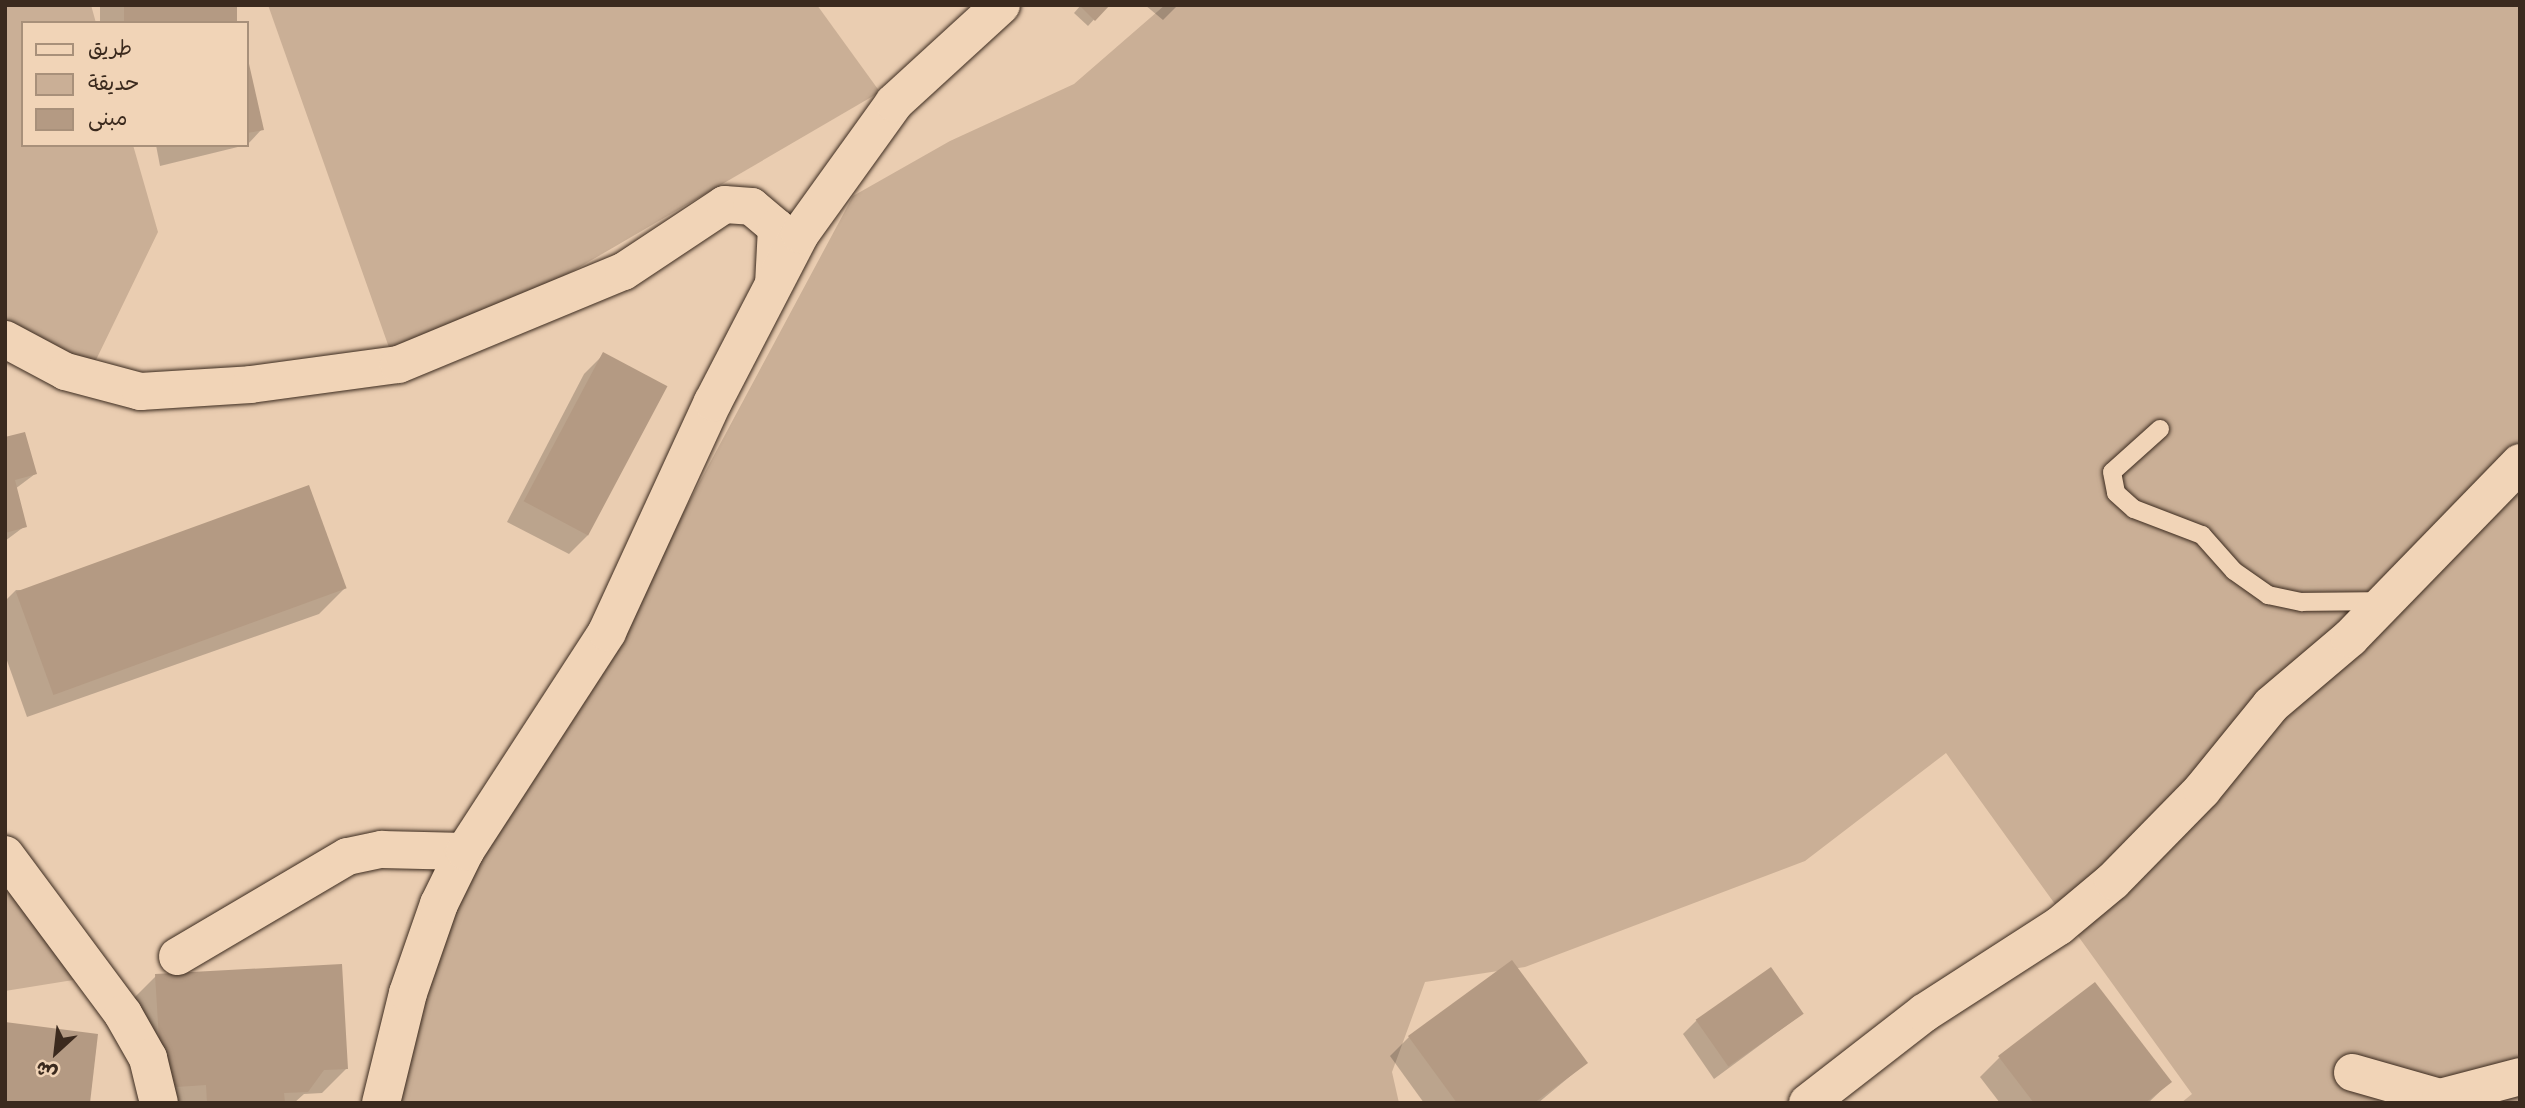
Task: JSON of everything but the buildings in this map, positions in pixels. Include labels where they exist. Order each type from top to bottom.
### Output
[{"type":"street","points":[[381,1103],[408,993],[465,851],[607,632],[800,234],[894,103],[1001,5]]},
{"type":"street","points":[[5,339],[65,371],[141,391],[250,384],[398,364],[623,271],[724,204],[759,209],[776,227],[773,285]]},
{"type":"street","points":[[1808,1103],[1924,1013],[2059,926],[2113,881],[2202,790],[2271,705],[2388,601],[2520,464]]},
{"type":"street","points":[[177,956],[347,856],[381,849],[465,851]]},
{"type":"street","points":[[5,855],[123,1014],[148,1058],[159,1103]]},
{"type":"street","points":[[2352,1072],[2440,1097],[2520,1076]]},
{"type":"lane","points":[[2160,429],[2112,472],[2116,494],[2134,509],[2202,535],[2234,571],[2268,595],[2302,602],[2388,601]]},
{"type":"green space","points":[[5,5],[91,5],[95,21],[21,21],[21,147],[134,147],[158,232],[95,362],[5,336]]},
{"type":"green space","points":[[268,5],[817,5],[880,92],[398,373]]},
{"type":"green space","points":[[1165,5],[2520,5],[2520,1103],[2181,1103],[2192,1094],[1946,753],[1805,861],[1525,967],[1425,982],[1392,1072],[1399,1103],[389,1103],[446,917],[667,543],[853,196],[950,141],[1074,84]]},
{"type":"green space","points":[[5,860],[98,976],[5,991]]}]
